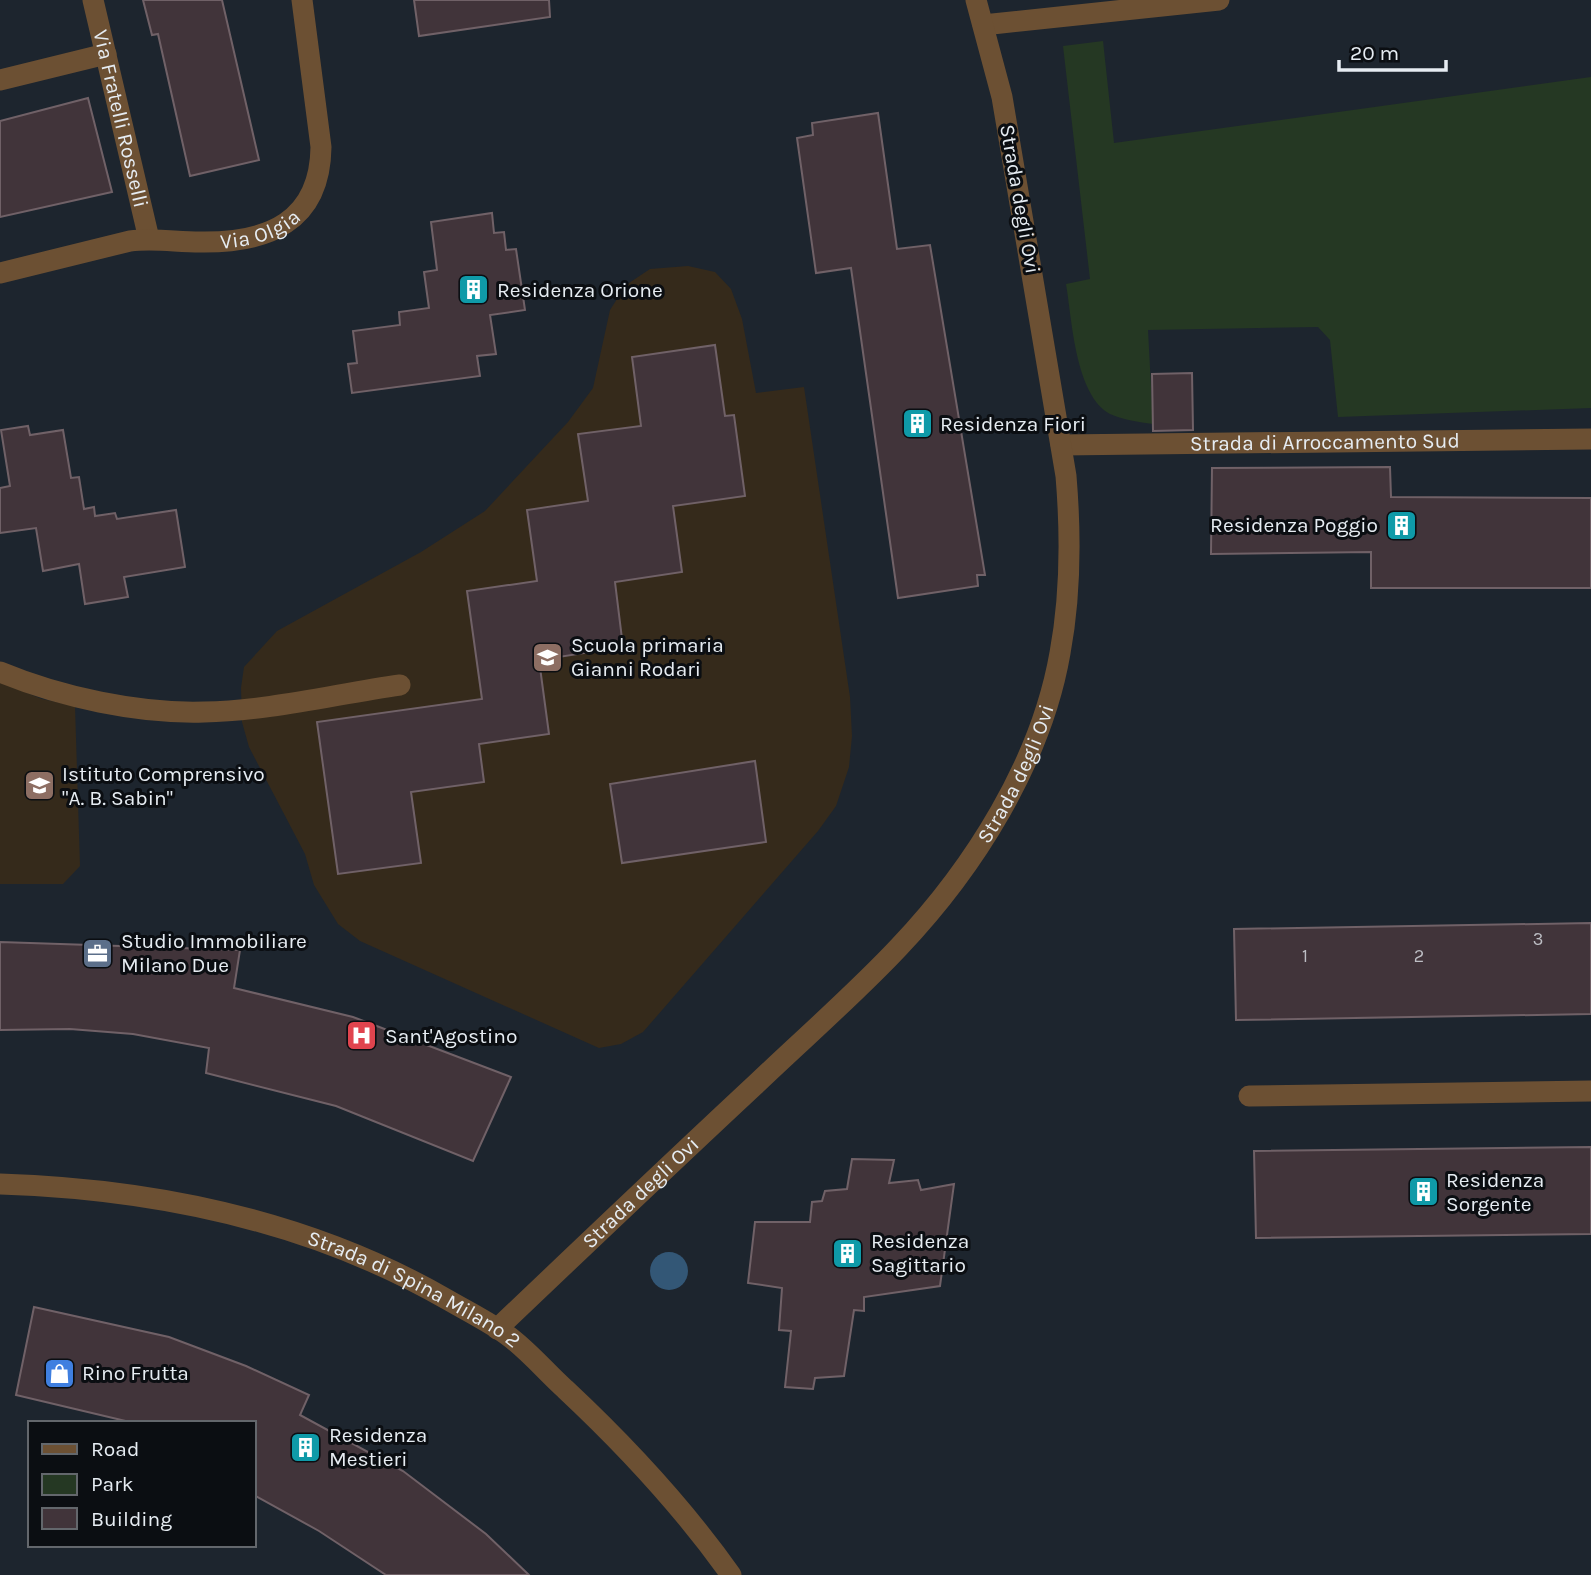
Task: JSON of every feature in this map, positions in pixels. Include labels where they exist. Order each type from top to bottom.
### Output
[{"type":"street","name":"Via Fratelli Rosselli","points":[[93,0],[149,239]]},
{"type":"street","name":"Via Olgia","points":[[0,272],[110,245],[149,239],[199,242],[247,237],[286,223],[310,202],[321,170],[321,147],[302,0]]},
{"type":"street","points":[[976,0],[983,25],[1219,0]]},
{"type":"street","name":"Strada degli Ovi","points":[[497,1329],[870,977],[936,904],[970,857],[1027,759],[1048,703],[1060,654],[1068,598],[1071,540],[1061,445],[1002,97],[983,25]]},
{"type":"street","points":[[0,80],[106,54]]},
{"type":"street","name":"Strada di Arroccamento Sud","points":[[1061,445],[1591,439]]},
{"type":"street","points":[[0,672],[64,694],[152,709],[201,713],[400,685]]},
{"type":"street","points":[[1250,1096],[1591,1091]]},
{"type":"street","name":"Strada di Spina Milano 2","points":[[0,1184],[68,1186],[153,1197],[219,1210],[309,1237],[409,1278],[507,1335],[633,1454],[694,1522],[731,1575]]},
{"type":"shaded area","name":"Scuola primaria Gianni Rodari","points":[[688,266],[715,272],[731,289],[742,319],[756,393],[804,387],[850,697],[852,736],[849,767],[836,806],[818,831],[643,1032],[621,1044],[599,1048],[360,941],[338,924],[314,885],[305,854],[249,747],[242,722],[241,688],[244,667],[277,631],[421,552],[485,511],[568,422],[593,388],[610,310],[626,285],[650,269]]},
{"type":"shaded area","name":"Istituto Comprensivo \"A. B. Sabin\"","points":[[0,682],[42,699],[75,706],[80,866],[63,884],[0,884]]},
{"type":"green space","points":[[1103,41],[1114,143],[1591,77],[1591,408],[1338,417],[1330,340],[1318,327],[1148,330],[1153,424],[1110,414],[1098,404],[1082,374],[1073,336],[1066,284],[1090,279],[1063,46]]},
{"type":"water","points":[[669,1252],[682,1258],[688,1271],[682,1284],[669,1290],[656,1284],[650,1271],[656,1258]]},
{"type":"building","points":[[143,0],[222,0],[259,160],[190,176],[158,34],[152,35]]},
{"type":"building","points":[[414,0],[549,0],[550,17],[419,36]]},
{"type":"building","points":[[88,98],[112,192],[0,217],[0,121]]},
{"type":"building","name":"Residenza Fiori","points":[[878,113],[897,249],[930,245],[985,575],[977,575],[978,586],[898,598],[851,268],[816,273],[797,138],[813,135],[812,123]]},
{"type":"building","name":"Residenza Orione","points":[[492,213],[494,233],[504,232],[506,250],[516,249],[525,310],[490,315],[496,354],[477,356],[480,376],[352,393],[348,364],[357,363],[353,331],[400,325],[399,312],[429,308],[424,272],[437,270],[431,222]]},
{"type":"building","points":[[715,345],[725,416],[734,415],[745,496],[673,506],[682,572],[615,582],[623,647],[539,660],[549,734],[479,744],[484,782],[411,792],[421,863],[338,874],[317,722],[482,699],[467,591],[537,581],[527,510],[588,501],[578,434],[641,426],[632,357]]},
{"type":"building","points":[[1192,373],[1193,430],[1153,431],[1152,374]]},
{"type":"building","points":[[28,426],[30,435],[63,430],[71,478],[79,477],[84,509],[94,507],[95,516],[115,513],[117,519],[176,510],[185,567],[124,577],[128,597],[85,604],[79,564],[43,571],[36,528],[0,533],[0,488],[10,486],[1,430]]},
{"type":"building","name":"Residenza Poggio","points":[[1390,467],[1391,497],[1591,498],[1591,588],[1371,588],[1371,552],[1211,554],[1212,468]]},
{"type":"building","points":[[755,761],[766,842],[622,863],[610,784]]},
{"type":"building","points":[[1591,923],[1591,1014],[1236,1020],[1234,929]]},
{"type":"building","points":[[0,942],[240,950],[234,988],[353,1017],[511,1077],[473,1161],[336,1106],[206,1073],[209,1048],[133,1034],[70,1029],[0,1030]]},
{"type":"building","name":"Residenza Sorgente","points":[[1591,1147],[1591,1234],[1256,1238],[1254,1151]]},
{"type":"building","name":"Residenza Sagittario","points":[[852,1159],[894,1160],[889,1183],[918,1180],[921,1190],[954,1184],[940,1286],[864,1297],[864,1311],[854,1310],[844,1376],[815,1378],[813,1389],[785,1387],[791,1331],[779,1330],[782,1288],[748,1283],[755,1222],[810,1222],[812,1202],[822,1201],[825,1191],[847,1189]]},
{"type":"building","name":"Residenza Mestieri","points":[[34,1307],[169,1337],[246,1366],[309,1395],[300,1415],[403,1471],[486,1534],[529,1575],[386,1575],[319,1531],[256,1496],[256,1421],[126,1421],[16,1395]]},
{"type":"place","name":"Residenza Orione","points":[[474,290]]},
{"type":"place","name":"Residenza Fiori","points":[[917,424]]},
{"type":"place","name":"Residenza Poggio","points":[[1401,525]]},
{"type":"place","name":"Scuola primaria Gianni Rodari","points":[[548,657]]},
{"type":"place","name":"Istituto Comprensivo \"A. B. Sabin\"","points":[[39,786]]},
{"type":"place","name":"Studio Immobiliare Milano Due","points":[[98,953]]},
{"type":"place","name":"Sant'Agostino","points":[[362,1036]]},
{"type":"place","name":"Residenza Sorgente","points":[[1423,1192]]},
{"type":"place","name":"Residenza Sagittario","points":[[848,1253]]},
{"type":"place","name":"Rino Frutta","points":[[59,1373]]},
{"type":"place","name":"Residenza Mestieri","points":[[306,1447]]}]
